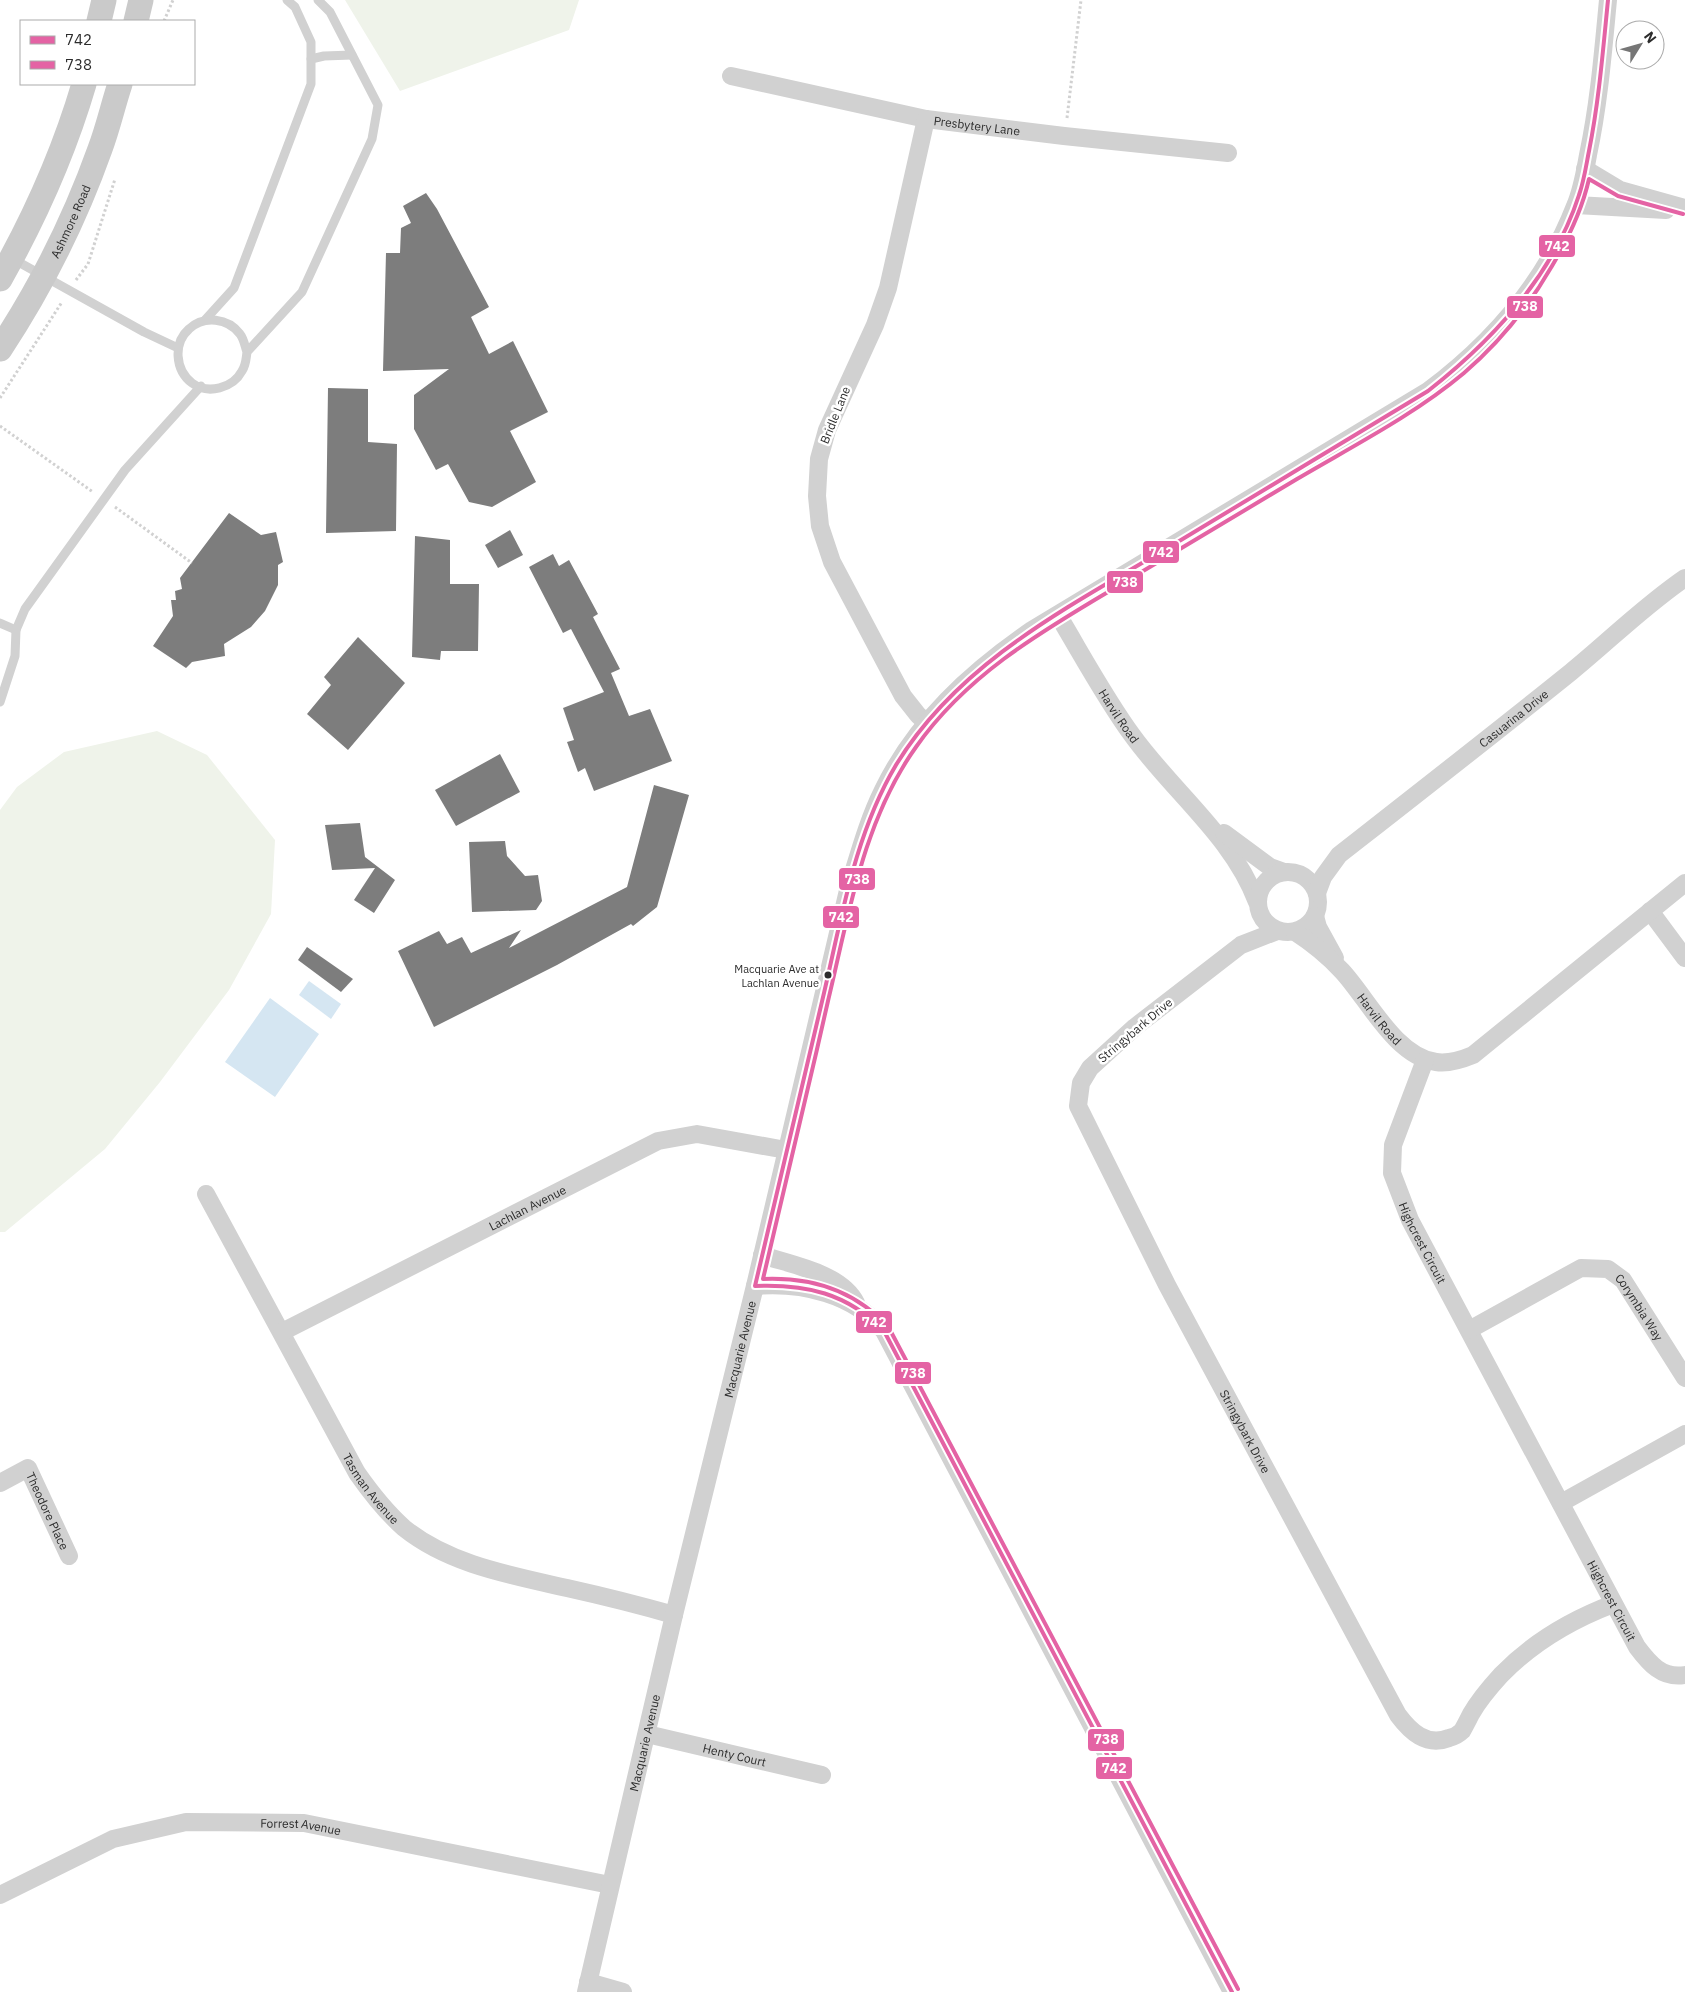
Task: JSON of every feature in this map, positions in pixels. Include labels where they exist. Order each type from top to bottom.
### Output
[{"type":"main road","points":[[99,20],[104,0]]},
{"type":"main road","points":[[136,20],[141,0]]},
{"type":"main road","points":[[0,279],[29,226],[58,161],[84,85]]},
{"type":"main road","name":"Ashmore Road","points":[[0,349],[44,276],[74,214],[101,148],[120,85]]},
{"type":"street","name":"Macquarie Avenue","points":[[587,1987],[849,886],[883,790],[907,750],[948,698],[1001,652],[1058,615],[1382,421],[1428,391],[1460,367],[1490,338],[1539,276],[1556,250],[1576,205],[1597,113],[1608,0]]},
{"type":"street","name":"Presbytery Lane","points":[[730,76],[926,119],[1228,153]]},
{"type":"street","name":"Bridle Lane","points":[[926,119],[888,288],[875,325],[827,430],[819,459],[817,496],[820,526],[832,562],[903,696],[927,723]]},
{"type":"street","points":[[1585,170],[1620,190],[1682,208]]},
{"type":"street","points":[[1576,205],[1662,210],[1682,208]]},
{"type":"street","name":"Casuarina Drive","points":[[1288,872],[1313,867],[1339,855],[1491,737],[1685,578]]},
{"type":"street","name":"Harvil Road","points":[[1058,615],[1131,735],[1238,863],[1258,907]]},
{"type":"street","name":"Harvil Road","points":[[1193,807],[1250,854],[1270,867],[1288,872]]},
{"type":"street","name":"Casuarina Drive","points":[[1317,893],[1323,877],[1339,855]]},
{"type":"street","points":[[1288,872],[1301,875],[1309,880],[1317,893],[1318,908],[1315,916],[1304,928],[1295,932],[1278,931],[1268,926],[1262,919],[1258,907],[1262,885],[1268,879],[1288,872]]},
{"type":"street","points":[[1425,1060],[1446,1063],[1473,1055],[1685,883]]},
{"type":"street","name":"Stringybark Drive","points":[[1241,945],[1251,928],[1258,907]]},
{"type":"street","points":[[1650,911],[1685,958]]},
{"type":"street","name":"Harvil Road","points":[[1315,916],[1318,927],[1342,971],[1393,1036],[1425,1060]]},
{"type":"street","name":"Stringybark Drive","points":[[1278,931],[1241,945],[1135,1027],[1090,1068],[1081,1083],[1078,1106],[1167,1285],[1398,1715],[1411,1732],[1429,1740],[1447,1739],[1461,1733],[1486,1694],[1517,1660],[1538,1642],[1587,1614],[1613,1604]]},
{"type":"street","name":"Harvil Road","points":[[1295,932],[1309,941],[1342,971]]},
{"type":"street","name":"Highcrest Circuit","points":[[1425,1060],[1393,1145],[1392,1174],[1410,1220],[1637,1647],[1650,1664],[1664,1673],[1685,1675]]},
{"type":"street","name":"Lachlan Avenue","points":[[282,1332],[658,1141],[696,1134],[786,1150]]},
{"type":"street","name":"Tasman Avenue","points":[[206,1194],[357,1474],[380,1504],[404,1528],[428,1544],[458,1559],[505,1573],[616,1599],[674,1615]]},
{"type":"street","points":[[762,1255],[832,1279],[847,1291],[857,1306]]},
{"type":"street","name":"Corymbia Way","points":[[1469,1330],[1580,1268],[1608,1269],[1623,1280],[1685,1378]]},
{"type":"street","points":[[755,1286],[777,1285],[804,1288],[839,1298],[857,1306],[874,1319],[892,1344],[1232,1992]]},
{"type":"street","points":[[1561,1503],[1685,1434]]},
{"type":"street","name":"Theodore Place","points":[[0,1483],[28,1468],[69,1556]]},
{"type":"street","name":"Henty Court","points":[[647,1734],[822,1775]]},
{"type":"street","name":"Forrest Avenue","points":[[0,1895],[113,1839],[186,1822],[304,1822],[610,1886]]},
{"type":"street","points":[[587,1987],[623,1992]]},
{"type":"lane","points":[[205,320],[234,288],[311,84],[311,42],[295,7],[287,0]]},
{"type":"lane","points":[[247,352],[302,292],[372,138],[378,105],[330,12],[318,0]]},
{"type":"lane","points":[[311,59],[330,55],[352,54]]},
{"type":"lane","points":[[12,258],[144,332],[178,348]]},
{"type":"lane","points":[[205,320],[224,322],[233,327],[241,336],[247,352],[242,372],[234,382],[219,389],[207,389],[192,383],[181,369],[178,357],[178,348],[185,332],[194,324],[205,320]]},
{"type":"lane","points":[[0,702],[14,656],[16,630],[25,609],[125,470],[201,386]]},
{"type":"lane","points":[[0,623],[16,630]]},
{"type":"path","points":[[164,20],[174,0]]},
{"type":"path","points":[[1064,136],[1081,0]]},
{"type":"path","points":[[0,426],[192,563]]},
{"type":"shaded area","points":[[345,0],[579,0],[569,30],[400,91]]},
{"type":"shaded area","points":[[157,731],[207,755],[275,840],[271,914],[229,990],[160,1082],[105,1149],[5,1232],[0,1232],[0,810],[17,787],[64,752]]},
{"type":"water","points":[[309,981],[341,1004],[331,1019],[299,995]]},
{"type":"water","points":[[270,998],[319,1034],[275,1097],[225,1062]]},
{"type":"building","points":[[426,193],[437,209],[489,307],[471,317],[489,354],[513,341],[548,412],[510,431],[536,482],[492,507],[469,502],[448,464],[436,470],[414,429],[414,395],[449,369],[383,371],[386,253],[400,253],[401,228],[411,223],[403,206]]},
{"type":"building","points":[[328,388],[368,389],[368,442],[397,444],[396,531],[326,533]]},
{"type":"building","points":[[229,513],[261,535],[276,532],[283,562],[278,565],[278,585],[265,611],[251,627],[224,644],[225,656],[192,662],[186,668],[153,646],[173,616],[171,600],[176,600],[175,591],[182,589],[180,578]]},
{"type":"building","points":[[510,530],[523,555],[498,568],[485,545]]},
{"type":"building","points":[[415,536],[450,540],[450,584],[479,584],[478,651],[441,651],[440,660],[412,657]]},
{"type":"building","points":[[553,554],[559,566],[569,560],[598,614],[593,617],[620,669],[611,673],[629,716],[650,709],[672,761],[594,791],[585,768],[578,772],[567,742],[574,740],[563,708],[604,692],[571,629],[563,633],[529,567]]},
{"type":"building","points":[[358,637],[405,683],[348,750],[307,714],[331,685],[324,677]]},
{"type":"building","points":[[500,754],[520,792],[456,826],[435,790]]},
{"type":"building","points":[[654,785],[689,795],[657,907],[633,926],[631,924],[557,965],[434,1027],[398,951],[439,931],[447,944],[462,937],[471,953],[521,930],[509,948],[627,887]]},
{"type":"building","points":[[360,823],[365,857],[395,880],[374,913],[354,900],[375,868],[332,870],[325,825]]},
{"type":"building","points":[[505,841],[507,856],[525,876],[538,875],[542,901],[536,910],[472,912],[469,842]]},
{"type":"building","points":[[307,947],[353,979],[341,992],[298,960]]},
{"type":"transit line","name":"742","points":[[1232,1992],[884,1331],[855,1308],[825,1294],[791,1287],[755,1286],[851,876],[870,819],[896,765],[922,728],[952,695],[986,665],[1022,638],[1059,612],[1428,391],[1497,328],[1518,304],[1554,253],[1568,225],[1579,195],[1585,173],[1595,113],[1608,0]]},
{"type":"transit line","name":"738","points":[[1238,1989],[889,1328],[862,1304],[832,1289],[798,1281],[763,1279],[851,902],[870,837],[898,776],[916,747],[935,722],[980,678],[1055,624],[1383,429],[1425,403],[1464,373],[1501,337],[1543,281],[1574,224],[1583,202],[1589,179],[1618,196],[1683,214]]},
{"type":"place","name":"Macquarie Ave at Lachlan Avenue","points":[[828,975]]}]
